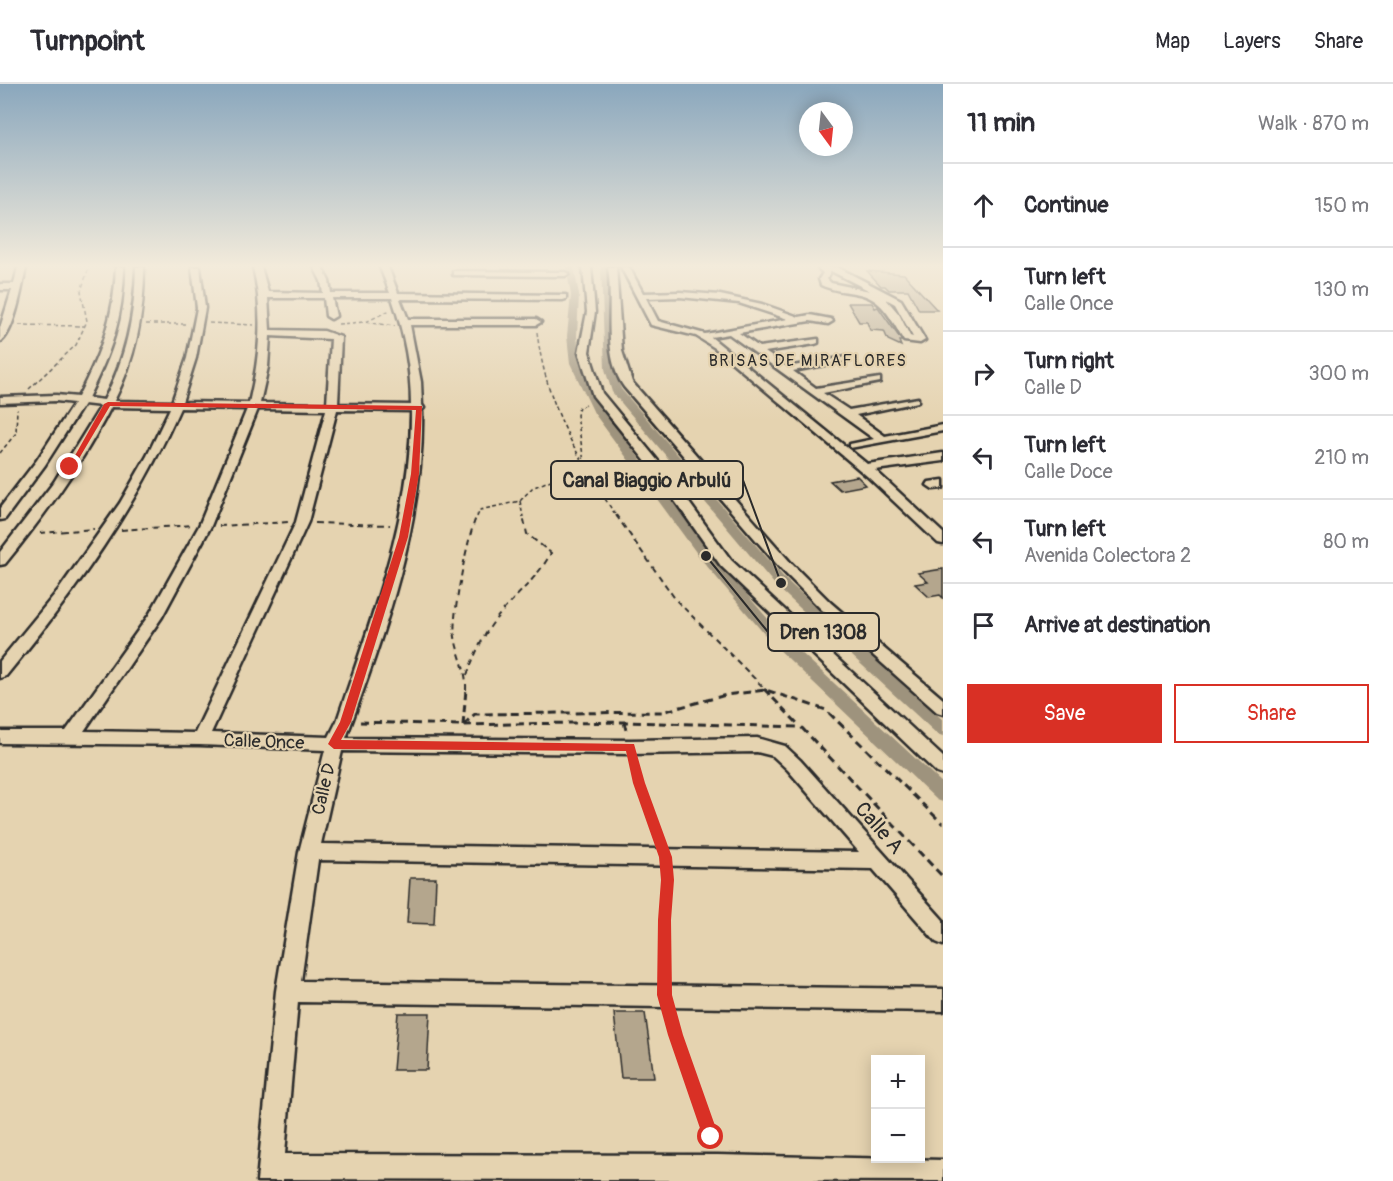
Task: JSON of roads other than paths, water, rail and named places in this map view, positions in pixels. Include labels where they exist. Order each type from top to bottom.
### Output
[{"type":"street","points":[[0,338],[8,318]]},
{"type":"street","points":[[0,516],[36,471],[81,400],[100,361],[116,318]]},
{"type":"street","points":[[0,561],[66,473],[108,404],[133,339],[136,318]]},
{"type":"street","points":[[0,672],[45,619],[134,494],[176,405],[190,365],[199,318]]},
{"type":"street","points":[[70,738],[155,617],[205,526],[254,406],[263,367],[265,318]]},
{"type":"street","name":"Calle D","points":[[271,1174],[287,991],[309,852],[334,744],[345,722],[403,537],[415,474],[419,408],[413,357],[404,318]]},
{"type":"street","points":[[452,318],[536,322]]},
{"type":"street","points":[[590,318],[584,352],[597,394],[659,470],[726,563],[943,768]]},
{"type":"street","points":[[616,318],[617,353],[623,376],[639,399],[786,566],[826,606],[943,708]]},
{"type":"street","points":[[651,318],[654,323],[699,334],[718,346],[870,467],[943,540]]},
{"type":"street","points":[[794,318],[798,320]]},
{"type":"street","points":[[709,335],[812,318]]},
{"type":"street","points":[[815,318],[828,321]]},
{"type":"street","points":[[897,318],[907,339],[920,340],[908,318]]},
{"type":"street","points":[[730,331],[883,440]]},
{"type":"street","points":[[200,739],[302,522],[332,407],[336,337],[324,333],[265,333]]},
{"type":"street","points":[[757,350],[816,341]]},
{"type":"street","points":[[785,370],[843,359]]},
{"type":"street","points":[[815,391],[876,380]]},
{"type":"street","points":[[0,400],[81,400],[108,404],[419,408]]},
{"type":"street","points":[[847,414],[914,400]]},
{"type":"street","points":[[854,446],[943,428]]},
{"type":"street","points":[[870,467],[943,457]]},
{"type":"street","name":"Calle Once","points":[[0,738],[200,739],[334,744],[630,747],[757,745],[779,751]]},
{"type":"street","name":"Calle A","points":[[779,751],[794,765],[943,935]]},
{"type":"street","points":[[309,852],[878,861]]},
{"type":"street","points":[[287,991],[943,1000]]},
{"type":"street","points":[[271,1174],[718,1168],[943,1173]]},
{"type":"waterway","points":[[573,318],[572,336],[575,363],[598,411],[706,556],[776,638],[943,795]]},
{"type":"waterway","points":[[608,318],[610,369],[616,390],[781,583],[943,730]]},
{"type":"place","name":"Dren 1308","points":[[706,556]]},
{"type":"place","name":"Canal Biaggio Arbulú","points":[[781,583]]},
{"type":"district","name":"BRISAS DE MIRAFLORES","points":[[808,361]]}]
